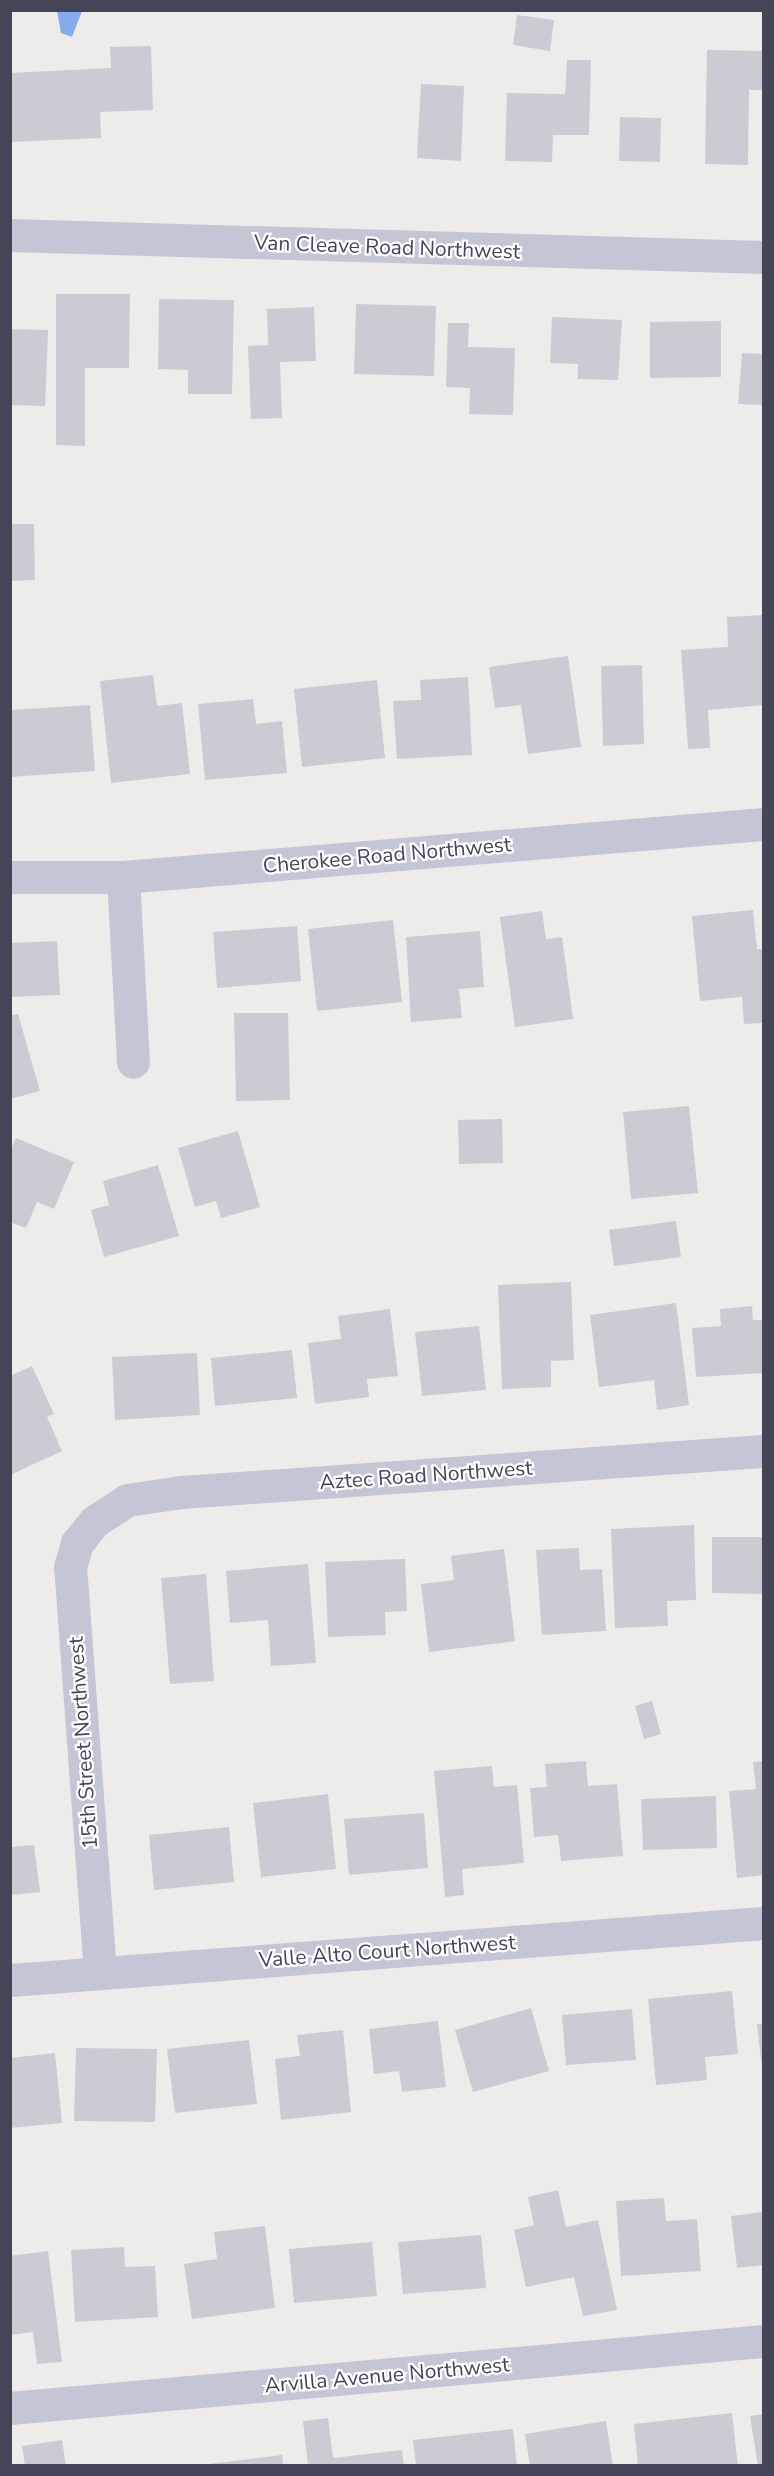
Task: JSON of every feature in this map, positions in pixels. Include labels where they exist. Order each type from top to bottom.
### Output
[{"type":"street","name":"Van Cleave Road Northwest","points":[[10,235],[764,257]]},
{"type":"street","name":"Cherokee Road Northwest","points":[[10,877],[123,877],[764,824]]},
{"type":"street","points":[[123,877],[133,1062]]},
{"type":"street","name":"Aztec Road Northwest","points":[[95,1521],[127,1500],[182,1492],[764,1450]]},
{"type":"street","name":"15th Street Northwest","points":[[95,1521],[77,1542],[70,1567],[100,1973]]},
{"type":"street","name":"Valle Alto Court Northwest","points":[[10,1980],[764,1923]]},
{"type":"street","name":"Arvilla Avenue Northwest","points":[[10,2408],[764,2341]]},
{"type":"water","points":[[57,11],[82,11],[72,37],[61,33]]},
{"type":"building","points":[[517,15],[554,20],[550,51],[513,45]]},
{"type":"building","points":[[151,46],[153,110],[100,112],[101,138],[10,142],[10,73],[111,68],[110,47]]},
{"type":"building","points":[[707,50],[764,51],[764,90],[749,90],[748,165],[705,164]]},
{"type":"building","points":[[567,60],[591,60],[589,135],[553,135],[552,162],[505,161],[507,93],[565,94]]},
{"type":"building","points":[[421,84],[464,86],[461,161],[417,158]]},
{"type":"building","points":[[620,117],[661,118],[660,162],[619,161]]},
{"type":"building","points":[[56,294],[130,294],[129,368],[85,368],[85,446],[56,445]]},
{"type":"building","points":[[159,299],[234,300],[232,394],[188,394],[188,370],[158,369]]},
{"type":"building","points":[[356,304],[436,306],[434,376],[354,374]]},
{"type":"building","points":[[314,307],[316,361],[280,362],[282,418],[251,419],[248,346],[268,345],[267,309]]},
{"type":"building","points":[[552,317],[622,320],[618,380],[578,379],[578,364],[550,363]]},
{"type":"building","points":[[721,321],[721,377],[650,378],[650,322]]},
{"type":"building","points":[[448,323],[469,323],[468,347],[515,348],[513,415],[469,414],[470,388],[446,387]]},
{"type":"building","points":[[10,329],[48,330],[45,406],[10,405]]},
{"type":"building","points":[[742,353],[764,354],[764,405],[738,404]]},
{"type":"building","points":[[10,524],[34,524],[35,580],[10,581]]},
{"type":"building","points":[[763,615],[764,705],[708,710],[710,748],[688,749],[681,650],[728,647],[727,617]]},
{"type":"building","points":[[568,656],[581,747],[528,754],[521,705],[495,708],[489,667]]},
{"type":"building","points":[[642,665],[644,744],[603,746],[601,666]]},
{"type":"building","points":[[153,675],[157,706],[182,703],[190,774],[111,783],[100,681]]},
{"type":"building","points":[[468,677],[472,755],[397,759],[393,701],[421,700],[420,680]]},
{"type":"building","points":[[377,680],[385,758],[302,767],[294,689]]},
{"type":"building","points":[[253,699],[256,724],[282,721],[287,773],[205,780],[198,704]]},
{"type":"building","points":[[90,705],[95,771],[10,777],[10,710]]},
{"type":"building","points":[[753,910],[757,949],[764,949],[764,1023],[744,1024],[742,997],[700,1001],[692,916]]},
{"type":"building","points":[[542,911],[546,939],[562,937],[573,1019],[515,1027],[500,917]]},
{"type":"building","points":[[393,920],[402,1002],[317,1011],[308,929]]},
{"type":"building","points":[[297,926],[301,981],[217,988],[213,932]]},
{"type":"building","points":[[480,931],[484,987],[459,989],[462,1018],[411,1022],[406,937]]},
{"type":"building","points":[[57,941],[60,995],[10,997],[10,943]]},
{"type":"building","points":[[234,1013],[288,1013],[290,1100],[236,1101]]},
{"type":"building","points":[[18,1014],[40,1091],[10,1099],[10,1016]]},
{"type":"building","points":[[689,1106],[698,1193],[631,1199],[623,1112]]},
{"type":"building","points":[[502,1119],[503,1163],[459,1164],[458,1120]]},
{"type":"building","points":[[238,1131],[260,1207],[221,1218],[216,1201],[195,1207],[178,1148]]},
{"type":"building","points":[[16,1138],[74,1162],[54,1209],[37,1202],[26,1228],[10,1222],[10,1151]]},
{"type":"building","points":[[158,1165],[179,1236],[104,1257],[91,1210],[109,1205],[103,1181]]},
{"type":"building","points":[[676,1221],[681,1257],[614,1266],[609,1230]]},
{"type":"building","points":[[571,1282],[574,1360],[551,1361],[551,1387],[502,1389],[498,1285]]},
{"type":"building","points":[[676,1303],[689,1405],[657,1410],[654,1380],[599,1387],[590,1315]]},
{"type":"building","points":[[752,1306],[753,1320],[764,1320],[764,1373],[696,1377],[692,1328],[721,1326],[720,1309]]},
{"type":"building","points":[[390,1309],[398,1376],[367,1379],[369,1397],[315,1404],[308,1343],[341,1339],[338,1316]]},
{"type":"building","points":[[479,1326],[486,1390],[422,1396],[415,1332]]},
{"type":"building","points":[[292,1350],[297,1398],[215,1406],[211,1358]]},
{"type":"building","points":[[197,1353],[200,1415],[115,1420],[112,1357]]},
{"type":"building","points":[[32,1366],[54,1414],[47,1417],[62,1451],[10,1475],[10,1376]]},
{"type":"building","points":[[694,1525],[696,1600],[667,1601],[668,1626],[615,1628],[611,1529]]},
{"type":"building","points":[[712,1537],[764,1537],[764,1594],[712,1593]]},
{"type":"building","points":[[579,1548],[580,1570],[602,1569],[606,1631],[542,1635],[536,1550]]},
{"type":"building","points":[[504,1549],[515,1641],[429,1652],[421,1584],[454,1580],[451,1556]]},
{"type":"building","points":[[405,1559],[407,1611],[385,1612],[386,1635],[328,1637],[325,1562]]},
{"type":"building","points":[[308,1564],[316,1663],[271,1666],[268,1620],[230,1623],[226,1571]]},
{"type":"building","points":[[206,1574],[214,1681],[170,1684],[161,1578]]},
{"type":"building","points":[[652,1701],[661,1734],[644,1739],[635,1706]]},
{"type":"building","points":[[586,1761],[588,1786],[617,1784],[623,1856],[561,1861],[558,1835],[534,1837],[530,1788],[547,1787],[545,1764]]},
{"type":"building","points":[[764,1761],[764,1875],[737,1878],[729,1791],[756,1789],[753,1762]]},
{"type":"building","points":[[492,1766],[494,1787],[517,1785],[524,1863],[462,1869],[464,1895],[445,1897],[434,1771]]},
{"type":"building","points":[[328,1794],[336,1869],[261,1877],[253,1803]]},
{"type":"building","points":[[716,1796],[717,1848],[643,1850],[641,1799]]},
{"type":"building","points":[[424,1813],[428,1868],[349,1875],[344,1819]]},
{"type":"building","points":[[229,1827],[234,1882],[154,1890],[149,1835]]},
{"type":"building","points":[[34,1845],[40,1892],[10,1895],[10,1847]]},
{"type":"building","points":[[732,1991],[738,2054],[705,2057],[707,2080],[656,2085],[648,1999]]},
{"type":"building","points":[[531,2008],[549,2071],[473,2092],[455,2030]]},
{"type":"building","points":[[632,2009],[636,2060],[566,2065],[562,2015]]},
{"type":"building","points":[[438,2021],[446,2087],[402,2092],[399,2071],[374,2074],[369,2029]]},
{"type":"building","points":[[757,2024],[764,2024],[764,2069],[762,2069]]},
{"type":"building","points":[[343,2030],[351,2112],[281,2120],[275,2059],[300,2056],[297,2035]]},
{"type":"building","points":[[249,2040],[257,2104],[175,2113],[167,2049]]},
{"type":"building","points":[[76,2048],[157,2049],[155,2122],[74,2121]]},
{"type":"building","points":[[55,2053],[62,2123],[10,2128],[10,2058]]},
{"type":"building","points":[[558,2190],[566,2227],[598,2220],[617,2310],[583,2316],[574,2277],[526,2287],[514,2230],[534,2225],[528,2197]]},
{"type":"building","points":[[664,2198],[666,2221],[697,2219],[701,2271],[621,2276],[616,2201]]},
{"type":"building","points":[[764,2212],[764,2265],[737,2268],[731,2216]]},
{"type":"building","points":[[265,2226],[275,2308],[192,2319],[184,2264],[217,2259],[214,2232]]},
{"type":"building","points":[[481,2235],[486,2288],[403,2294],[398,2242]]},
{"type":"building","points":[[372,2242],[377,2296],[294,2303],[289,2249]]},
{"type":"building","points":[[124,2247],[125,2267],[155,2266],[158,2317],[75,2322],[71,2250]]},
{"type":"building","points":[[48,2251],[62,2362],[37,2364],[33,2332],[10,2335],[10,2256]]},
{"type":"building","points":[[732,2413],[738,2466],[638,2466],[634,2424]]},
{"type":"building","points":[[764,2414],[764,2465],[758,2466],[750,2416]]},
{"type":"building","points":[[328,2418],[333,2458],[402,2450],[404,2466],[308,2466],[303,2421]]},
{"type":"building","points":[[606,2421],[613,2466],[530,2466],[525,2434]]},
{"type":"building","points":[[513,2429],[517,2466],[416,2466],[413,2440]]},
{"type":"building","points":[[62,2440],[66,2466],[25,2466],[22,2446]]},
{"type":"building","points":[[282,2455],[283,2466],[209,2466],[209,2464]]}]
